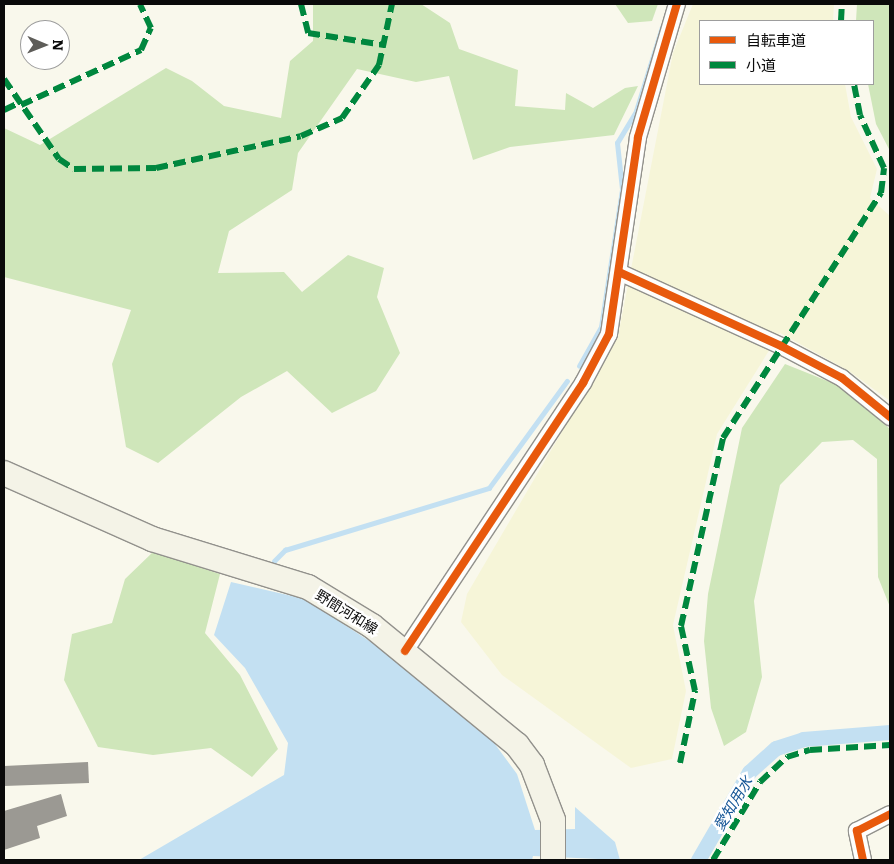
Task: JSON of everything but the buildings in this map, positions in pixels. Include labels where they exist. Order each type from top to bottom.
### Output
[{"type":"main road","name":"野間河和線","points":[[4,473],[152,539],[308,587],[405,651],[517,745],[532,765],[553,820],[553,860]]},
{"type":"street","points":[[405,651],[583,383],[609,334],[621,272],[638,137],[677,4]]},
{"type":"street","points":[[621,272],[789,350],[842,378],[890,417]]},
{"type":"street","points":[[863,860],[858,831],[890,814]]},
{"type":"green space","points":[[313,4],[421,4],[450,23],[459,49],[518,70],[515,106],[565,110],[566,93],[593,108],[625,88],[638,86],[614,135],[510,147],[473,160],[449,76],[416,82],[357,69],[298,153],[292,190],[229,231],[218,273],[284,272],[302,292],[348,255],[384,268],[377,297],[400,353],[376,391],[332,413],[287,371],[241,397],[158,463],[126,447],[112,364],[131,310],[4,277],[4,128],[40,145],[166,68],[192,81],[224,106],[281,118],[290,61],[313,41]]},
{"type":"green space","points":[[615,4],[658,4],[652,21],[628,23]]},
{"type":"green space","points":[[693,4],[834,4],[833,20],[699,20],[699,85],[845,85],[851,117],[877,169],[870,198],[890,216],[890,401],[849,371],[780,333],[717,434],[673,625],[686,691],[672,759],[631,768],[502,675],[461,622],[467,594],[618,336],[673,53]]},
{"type":"green space","points":[[857,4],[890,4],[890,151],[876,124],[868,85],[874,85],[874,20],[856,20]]},
{"type":"green space","points":[[785,364],[840,386],[890,429],[890,607],[878,577],[877,459],[853,440],[822,442],[780,485],[754,601],[762,677],[746,732],[724,746],[711,708],[704,641],[708,594],[742,428]]},
{"type":"green space","points":[[153,552],[220,574],[205,633],[240,675],[278,749],[252,777],[211,748],[153,755],[98,747],[64,680],[72,634],[112,623],[125,579]]},
{"type":"water","points":[[231,582],[305,599],[400,661],[489,736],[517,774],[535,830],[575,829],[575,807],[615,842],[620,860],[533,856],[532,860],[139,860],[284,775],[288,743],[245,668],[214,635]]},
{"type":"waterway","points":[[579,366],[601,327],[622,189],[617,143],[636,111],[662,27]]},
{"type":"waterway","points":[[274,561],[285,550],[489,488],[567,381]]},
{"type":"waterway","name":"愛知用水","points":[[698,860],[749,772],[776,748],[803,739],[890,732]]},
{"type":"marked path","points":[[21,105],[141,50],[151,28],[140,4]]},
{"type":"marked path","points":[[301,4],[308,33],[384,45]]},
{"type":"marked path","points":[[4,79],[59,159],[74,169],[156,168],[301,136],[342,118],[379,65],[392,4]]},
{"type":"marked path","points":[[841,20],[842,4]]},
{"type":"marked path","points":[[680,763],[695,691],[681,626],[723,438],[881,193],[884,168],[860,115],[854,85]]},
{"type":"marked path","points":[[4,110],[17,104]]},
{"type":"marked path","points":[[713,860],[760,782],[787,757],[810,750],[890,745]]},
{"type":"cycle path","points":[[405,651],[583,383],[609,334],[638,137],[677,4]]},
{"type":"cycle path","points":[[621,273],[781,346],[842,378],[890,417]]},
{"type":"cycle path","points":[[863,860],[857,831],[890,814]]}]
